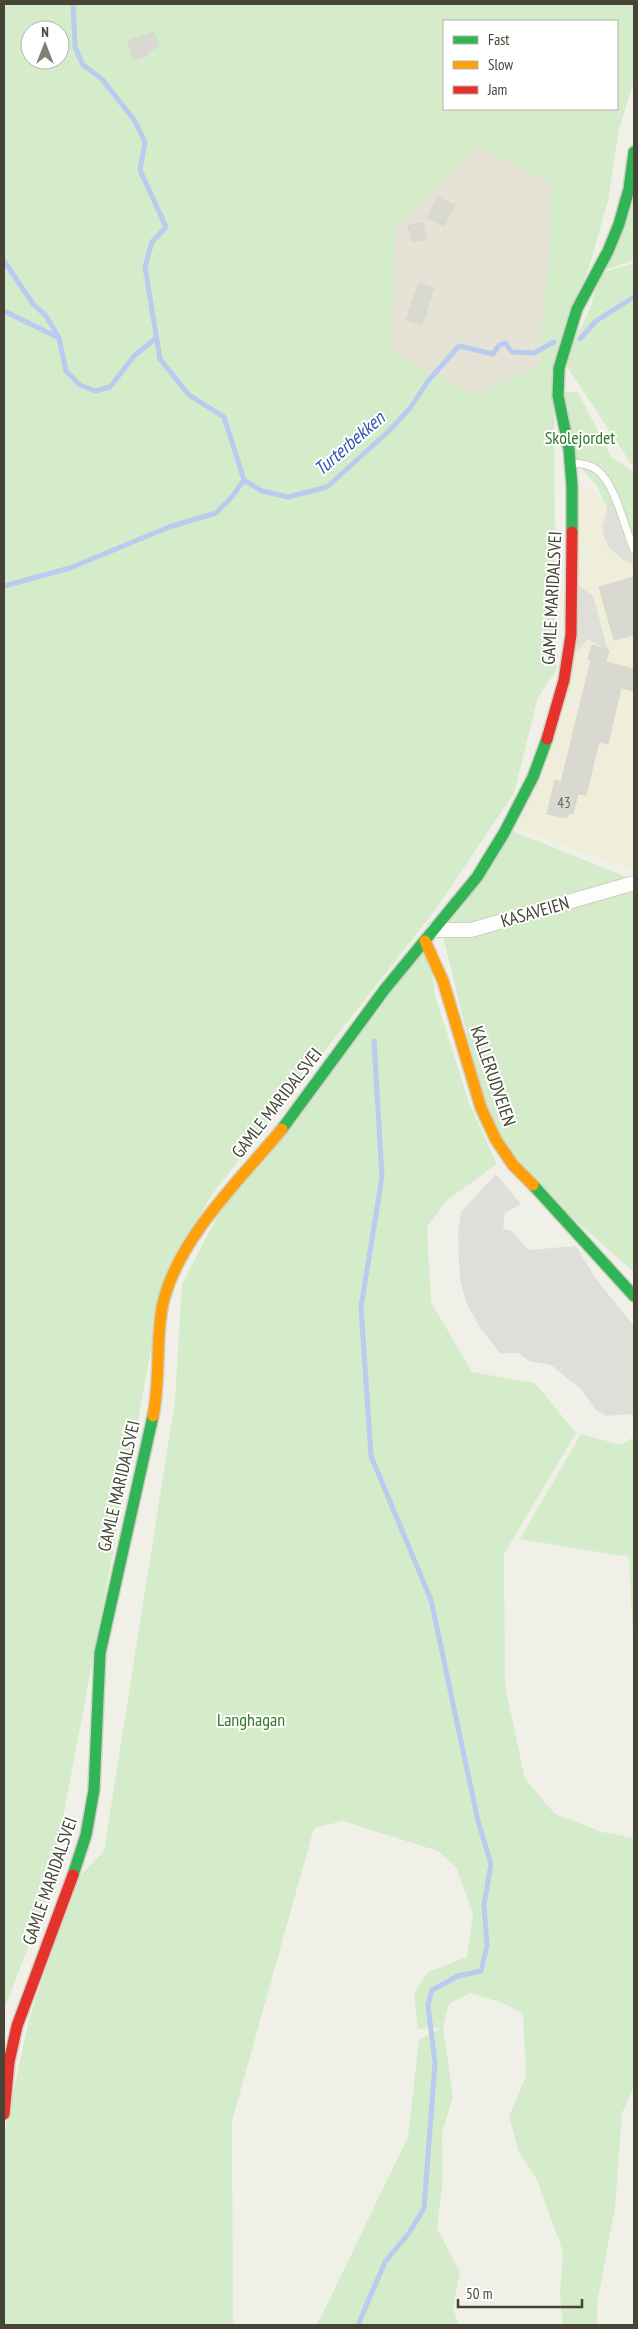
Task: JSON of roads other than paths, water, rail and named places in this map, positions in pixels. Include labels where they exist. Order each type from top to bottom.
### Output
[{"type":"street","name":"GAMLE MARIDALSVEI","points":[[4,2114],[7,2073],[16,2029],[71,1880],[91,1816],[95,1774],[100,1653],[154,1412],[162,1312],[174,1268],[189,1242],[219,1202],[282,1130],[384,989],[477,877],[504,833],[533,777],[555,716],[564,680],[571,636],[573,508],[570,462],[558,396],[559,368],[577,309],[608,251],[619,224],[629,189],[634,152]]},
{"type":"street","name":"KASAVEIEN","points":[[429,935],[471,930],[634,883]]},
{"type":"street","name":"KALLERUDVEIEN","points":[[429,935],[481,1108],[496,1140],[513,1165],[549,1201],[634,1296]]},
{"type":"lane","points":[[570,462],[583,464],[600,473],[610,488],[634,550]]},
{"type":"waterway","name":"Turterbekken","points":[[73,4],[75,47],[83,65],[102,79],[135,121],[145,142],[140,170],[166,227],[152,242],[145,267],[160,359],[189,395],[224,417],[244,480],[262,491],[288,497],[327,487],[390,430],[411,407],[428,381],[459,346],[493,354],[499,345],[505,343],[512,352],[534,353],[554,342]]},
{"type":"waterway","name":"Turterbekken","points":[[4,261],[33,304],[46,316],[59,338],[66,371],[80,385],[95,391],[110,387],[134,356],[156,338]]},
{"type":"waterway","name":"Turterbekken","points":[[580,339],[596,321],[634,297]]},
{"type":"waterway","points":[[4,311],[59,338]]},
{"type":"waterway","points":[[4,586],[70,568],[169,527],[216,513],[231,498],[244,480]]},
{"type":"waterway","points":[[358,2325],[385,2262],[409,2233],[424,2208],[435,2063],[428,2005],[432,1990],[458,1976],[481,1971],[487,1946],[484,1905],[491,1864],[478,1821],[431,1600],[371,1456],[361,1307],[382,1177],[374,1041]]},
{"type":"park label","name":"Skolejordet","points":[[580,438]]},
{"type":"park label","name":"Langhagan","points":[[251,1720]]}]
